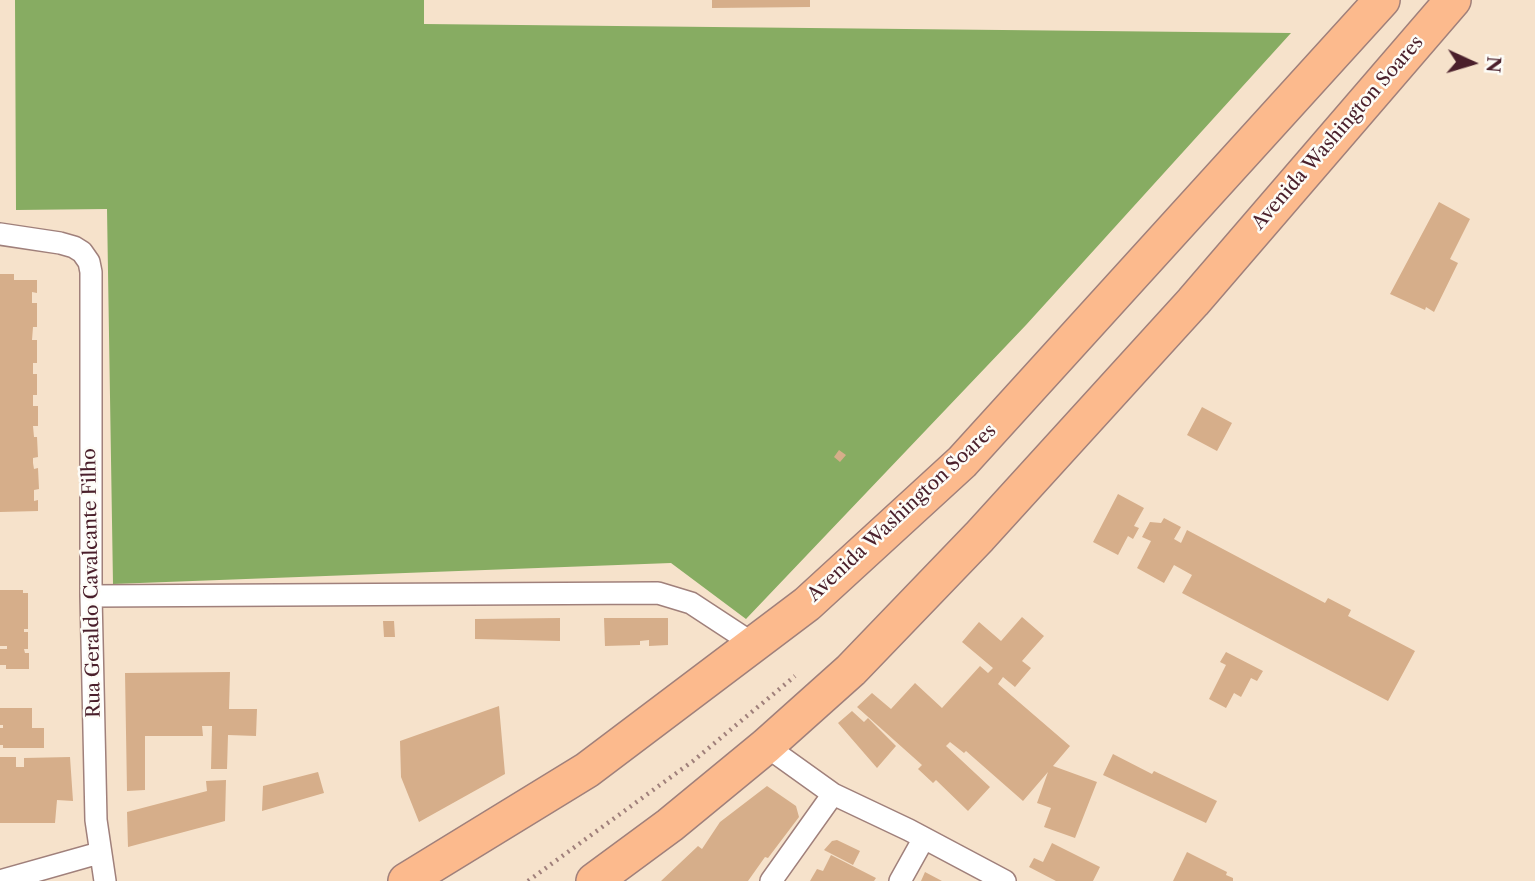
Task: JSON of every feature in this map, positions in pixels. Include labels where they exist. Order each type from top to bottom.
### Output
[{"type":"highway","name":"Avenida Washington Soares","points":[[406,881],[587,770],[807,604],[962,463],[1382,0]]},
{"type":"highway","name":"Avenida Washington Soares","points":[[594,881],[670,825],[766,746],[851,670],[979,537],[1193,302],[1453,0]]},
{"type":"street","name":"Rua Geraldo Cavalcante Filho","points":[[0,234],[74,247],[82,252],[89,262],[92,284],[91,596],[96,820],[104,881]]},
{"type":"street","points":[[91,596],[658,593],[691,603],[755,645]]},
{"type":"street","points":[[766,746],[833,794],[1005,881]]},
{"type":"street","points":[[771,881],[833,794]]},
{"type":"street","points":[[900,881],[924,838]]},
{"type":"street","points":[[0,881],[99,853]]},
{"type":"green space","points":[[15,0],[424,0],[424,24],[1291,33],[1026,325],[746,619],[671,563],[113,584],[107,209],[16,210]]},
{"type":"building","points":[[712,0],[810,0],[810,7],[712,8]]},
{"type":"building","points":[[1439,202],[1470,219],[1450,259],[1458,263],[1434,312],[1390,294]]},
{"type":"building","points":[[0,274],[14,274],[14,280],[37,280],[37,293],[32,292],[32,303],[37,303],[37,327],[33,327],[32,340],[37,340],[37,363],[33,363],[33,374],[37,374],[37,395],[33,395],[33,406],[38,406],[38,426],[33,426],[34,437],[37,437],[38,457],[33,458],[33,463],[34,469],[38,468],[39,489],[34,490],[34,501],[38,500],[38,511],[0,512]]},
{"type":"building","points":[[1202,407],[1232,423],[1217,451],[1187,435]]},
{"type":"building","points":[[839,450],[846,455],[840,462],[834,457]]},
{"type":"building","points":[[1118,494],[1144,508],[1134,526],[1139,528],[1133,539],[1128,536],[1118,555],[1093,542]]},
{"type":"building","points":[[1164,518],[1181,527],[1174,539],[1181,543],[1187,530],[1325,603],[1328,598],[1351,610],[1348,616],[1415,651],[1388,701],[1182,593],[1192,575],[1174,565],[1164,583],[1137,568],[1151,541],[1142,537],[1150,522],[1161,523]]},
{"type":"building","points":[[0,590],[23,590],[23,593],[28,593],[28,629],[24,629],[24,632],[28,632],[28,649],[24,649],[25,653],[29,653],[29,669],[6,669],[6,665],[0,665],[0,649],[7,649],[7,646],[0,646]]},
{"type":"building","points":[[1022,617],[1044,636],[1022,661],[1031,668],[1015,687],[1003,677],[998,684],[1070,746],[1053,766],[1097,782],[1075,838],[1044,827],[1051,808],[1037,803],[1048,772],[1023,801],[966,751],[964,753],[950,742],[946,746],[990,787],[968,811],[936,780],[933,783],[918,769],[922,765],[857,707],[872,693],[891,709],[915,683],[942,708],[980,666],[988,673],[993,668],[962,642],[979,622],[1001,641]]},
{"type":"building","points":[[560,618],[560,641],[475,639],[475,619]]},
{"type":"building","points":[[604,618],[668,618],[668,645],[649,646],[649,640],[640,641],[640,645],[605,646]]},
{"type":"building","points":[[383,621],[394,621],[395,637],[384,637]]},
{"type":"building","points":[[1226,652],[1263,671],[1257,681],[1251,678],[1241,697],[1234,693],[1226,708],[1209,699],[1226,665],[1220,662]]},
{"type":"building","points":[[230,672],[229,709],[257,709],[256,736],[228,735],[227,769],[211,769],[212,726],[202,726],[203,736],[145,736],[145,790],[127,791],[125,673]]},
{"type":"building","points":[[499,706],[505,774],[419,822],[401,777],[400,741]]},
{"type":"building","points":[[0,708],[32,708],[32,728],[44,728],[44,748],[3,748],[3,745],[0,745],[0,728],[3,728],[3,725],[0,725]]},
{"type":"building","points":[[852,711],[864,722],[868,718],[896,746],[877,768],[838,723]]},
{"type":"building","points":[[1113,754],[1152,774],[1154,771],[1217,801],[1206,823],[1103,775]]},
{"type":"building","points":[[0,757],[16,757],[16,767],[24,767],[24,758],[70,757],[73,801],[57,800],[55,823],[0,823]]},
{"type":"building","points":[[318,772],[324,793],[262,811],[263,786]]},
{"type":"building","points":[[226,780],[225,821],[128,847],[127,812],[207,791],[206,781]]},
{"type":"building","points":[[767,786],[796,806],[799,817],[748,881],[661,881],[698,846],[702,849],[720,822]]},
{"type":"building","points":[[837,840],[860,851],[853,865],[824,850],[832,841]]},
{"type":"building","points":[[1052,843],[1100,867],[1093,881],[1056,881],[1029,867],[1034,858],[1043,862]]},
{"type":"building","points":[[1187,852],[1227,872],[1226,875],[1233,878],[1233,881],[1173,881]]},
{"type":"building","points":[[831,855],[876,878],[874,881],[810,881],[817,869],[823,871]]},
{"type":"building","points":[[925,872],[942,881],[921,881]]}]
